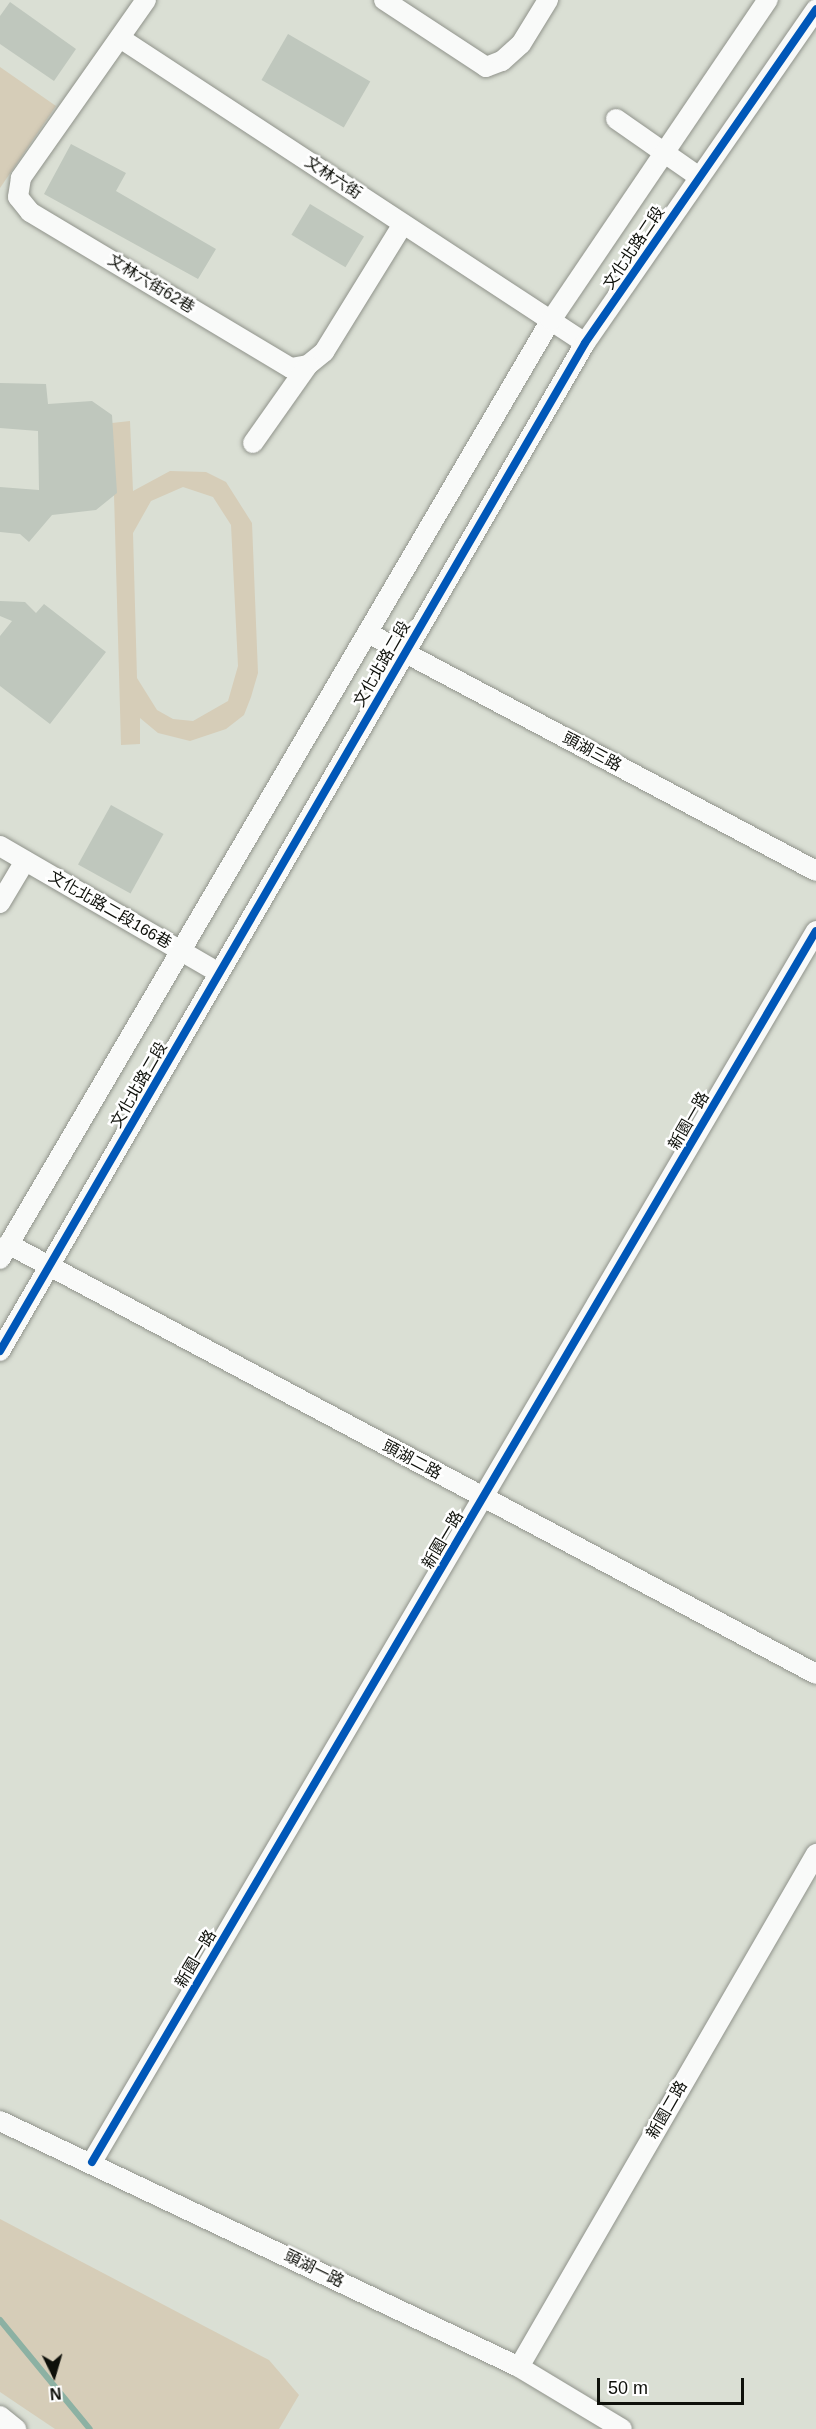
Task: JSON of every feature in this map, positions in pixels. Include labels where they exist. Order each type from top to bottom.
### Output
[{"type":"street","points":[[120,38],[146,0]]},
{"type":"street","points":[[384,0],[486,67],[502,61],[521,44],[548,0]]},
{"type":"street","name":"文化北路二段","points":[[4,1251],[551,320],[768,0]]},
{"type":"street","name":"文化北路二段","points":[[0,1351],[585,343],[816,9]]},
{"type":"street","name":"文林六街","points":[[120,38],[585,343]]},
{"type":"street","name":"文林六街62巷","points":[[120,38],[21,178],[18,197],[30,212],[291,368],[308,365]]},
{"type":"street","points":[[616,119],[699,177]]},
{"type":"street","points":[[253,443],[308,365],[324,352],[403,224]]},
{"type":"street","name":"頭湖三路","points":[[368,633],[816,871]]},
{"type":"street","name":"文化北路二段166巷","points":[[0,846],[219,973]]},
{"type":"street","points":[[0,903],[25,861]]},
{"type":"street","name":"新園一路","points":[[92,2162],[816,931]]},
{"type":"street","name":"頭湖二路","points":[[4,1251],[49,1266],[816,1674]]},
{"type":"street","name":"新園二路","points":[[519,2367],[816,1854]]},
{"type":"street","name":"頭湖一路","points":[[0,2121],[92,2162],[519,2367],[622,2429]]},
{"type":"street","points":[[0,2416],[16,2429]]},
{"type":"shaded area","points":[[0,67],[56,106],[0,188]]},
{"type":"shaded area","points":[[130,421],[133,491],[170,471],[206,472],[226,482],[252,523],[258,673],[244,715],[226,729],[190,741],[158,733],[140,718],[140,744],[121,745],[112,423]],"holes":[[[183,487],[213,497],[231,525],[238,666],[228,701],[193,721],[173,719],[157,710],[137,678],[133,533],[151,501]]]},
{"type":"shaded area","points":[[0,2219],[269,2360],[299,2395],[279,2429],[55,2429],[0,2392]]},
{"type":"building","points":[[10,2],[76,49],[54,81],[0,44],[0,16]]},
{"type":"building","points":[[288,34],[370,82],[344,127],[262,80]]},
{"type":"building","points":[[71,144],[126,173],[116,191],[216,249],[198,279],[44,194]]},
{"type":"building","points":[[310,204],[364,236],[345,267],[291,235]]},
{"type":"building","points":[[0,383],[46,384],[48,404],[92,401],[112,415],[117,493],[96,510],[52,515],[29,542],[20,534],[0,532],[0,487],[39,490],[38,431],[0,428]]},
{"type":"building","points":[[0,601],[25,602],[36,613],[44,604],[106,652],[50,724],[0,686],[0,636],[12,621],[0,616]]},
{"type":"building","points":[[111,805],[163,834],[131,894],[78,864]]},
{"type":"waterway","points":[[0,2320],[90,2429]]},
{"type":"cycle path","points":[[0,1351],[585,343],[816,9]]},
{"type":"cycle path","points":[[92,2162],[816,931]]}]
